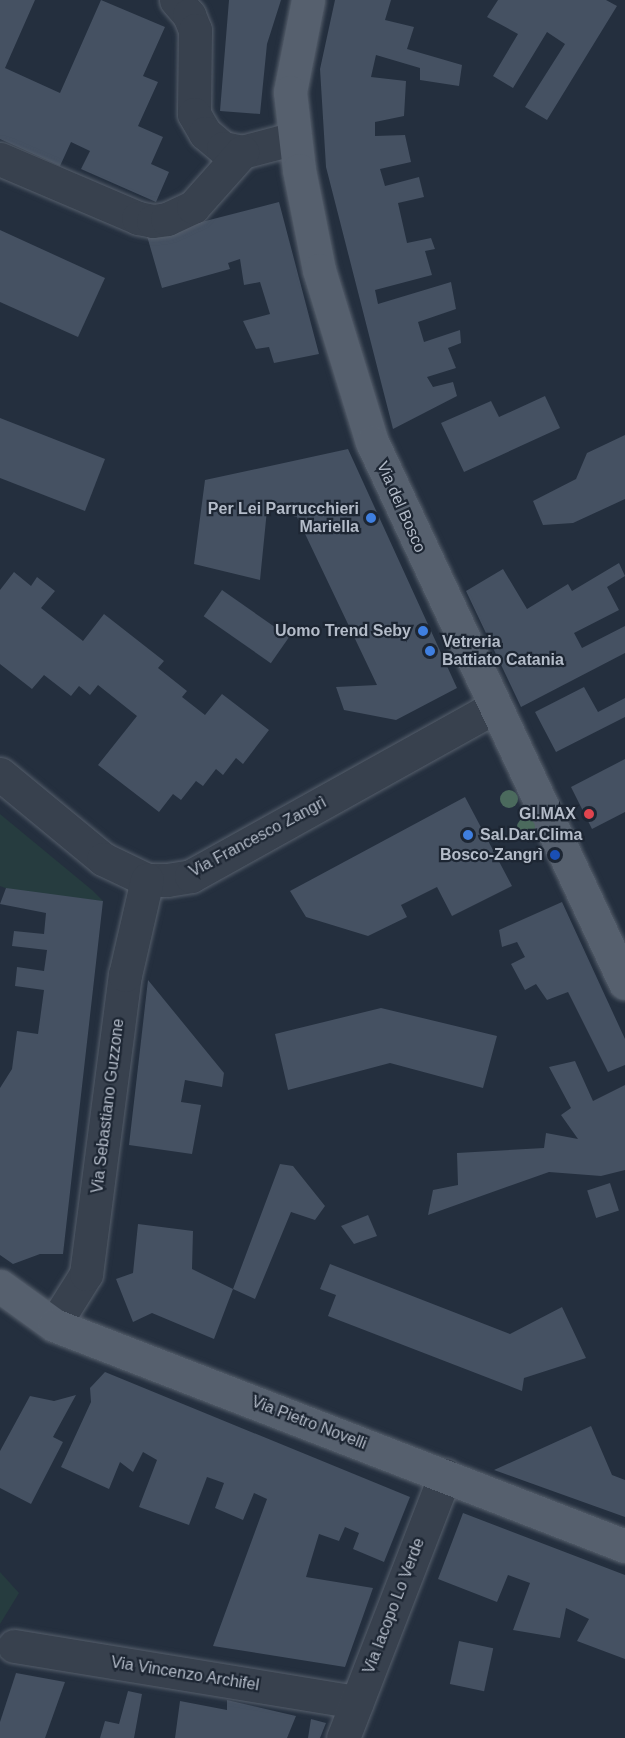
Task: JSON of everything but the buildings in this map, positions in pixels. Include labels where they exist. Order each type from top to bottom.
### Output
[{"type":"main road","name":"Via del Bosco","points":[[308,0],[290,92],[295,138],[319,270],[372,442],[493,708],[625,983]]},
{"type":"main road","name":"Via Pietro Novelli","points":[[0,1286],[54,1325],[625,1546]]},
{"type":"street","points":[[176,0],[189,15],[195,30],[194,114],[205,133],[222,147],[242,152],[295,138]]},
{"type":"street","points":[[0,159],[138,218],[153,221],[167,219],[192,207],[242,152]]},
{"type":"street","name":"Via Francesco Zangrì","points":[[147,880],[191,876],[493,708]]},
{"type":"street","points":[[0,774],[103,859],[147,880]]},
{"type":"street","name":"Via Sebastiano Guzzone","points":[[54,1325],[86,1274],[125,975],[147,880]]},
{"type":"street","name":"Via Iacopo Lo Verde","points":[[343,1738],[445,1475]]},
{"type":"street","name":"Via Vincenzo Archifel","points":[[14,1646],[356,1702]]},
{"type":"green space","points":[[0,814],[103,901],[16,892],[0,886]]},
{"type":"green space","points":[[0,1572],[19,1593],[0,1624]]},
{"type":"place","name":"Per Lei Parrucchieri Mariella","points":[[371,518]]},
{"type":"place","name":"Uomo Trend Seby","points":[[423,631]]},
{"type":"place","name":"Vetreria Battiato Catania","points":[[430,651]]},
{"type":"place","name":"GI.MAX","points":[[589,814]]},
{"type":"place","name":"Sal.Dar.Clima","points":[[468,835]]},
{"type":"place","name":"Bosco-Zangrì","points":[[555,855]]}]
